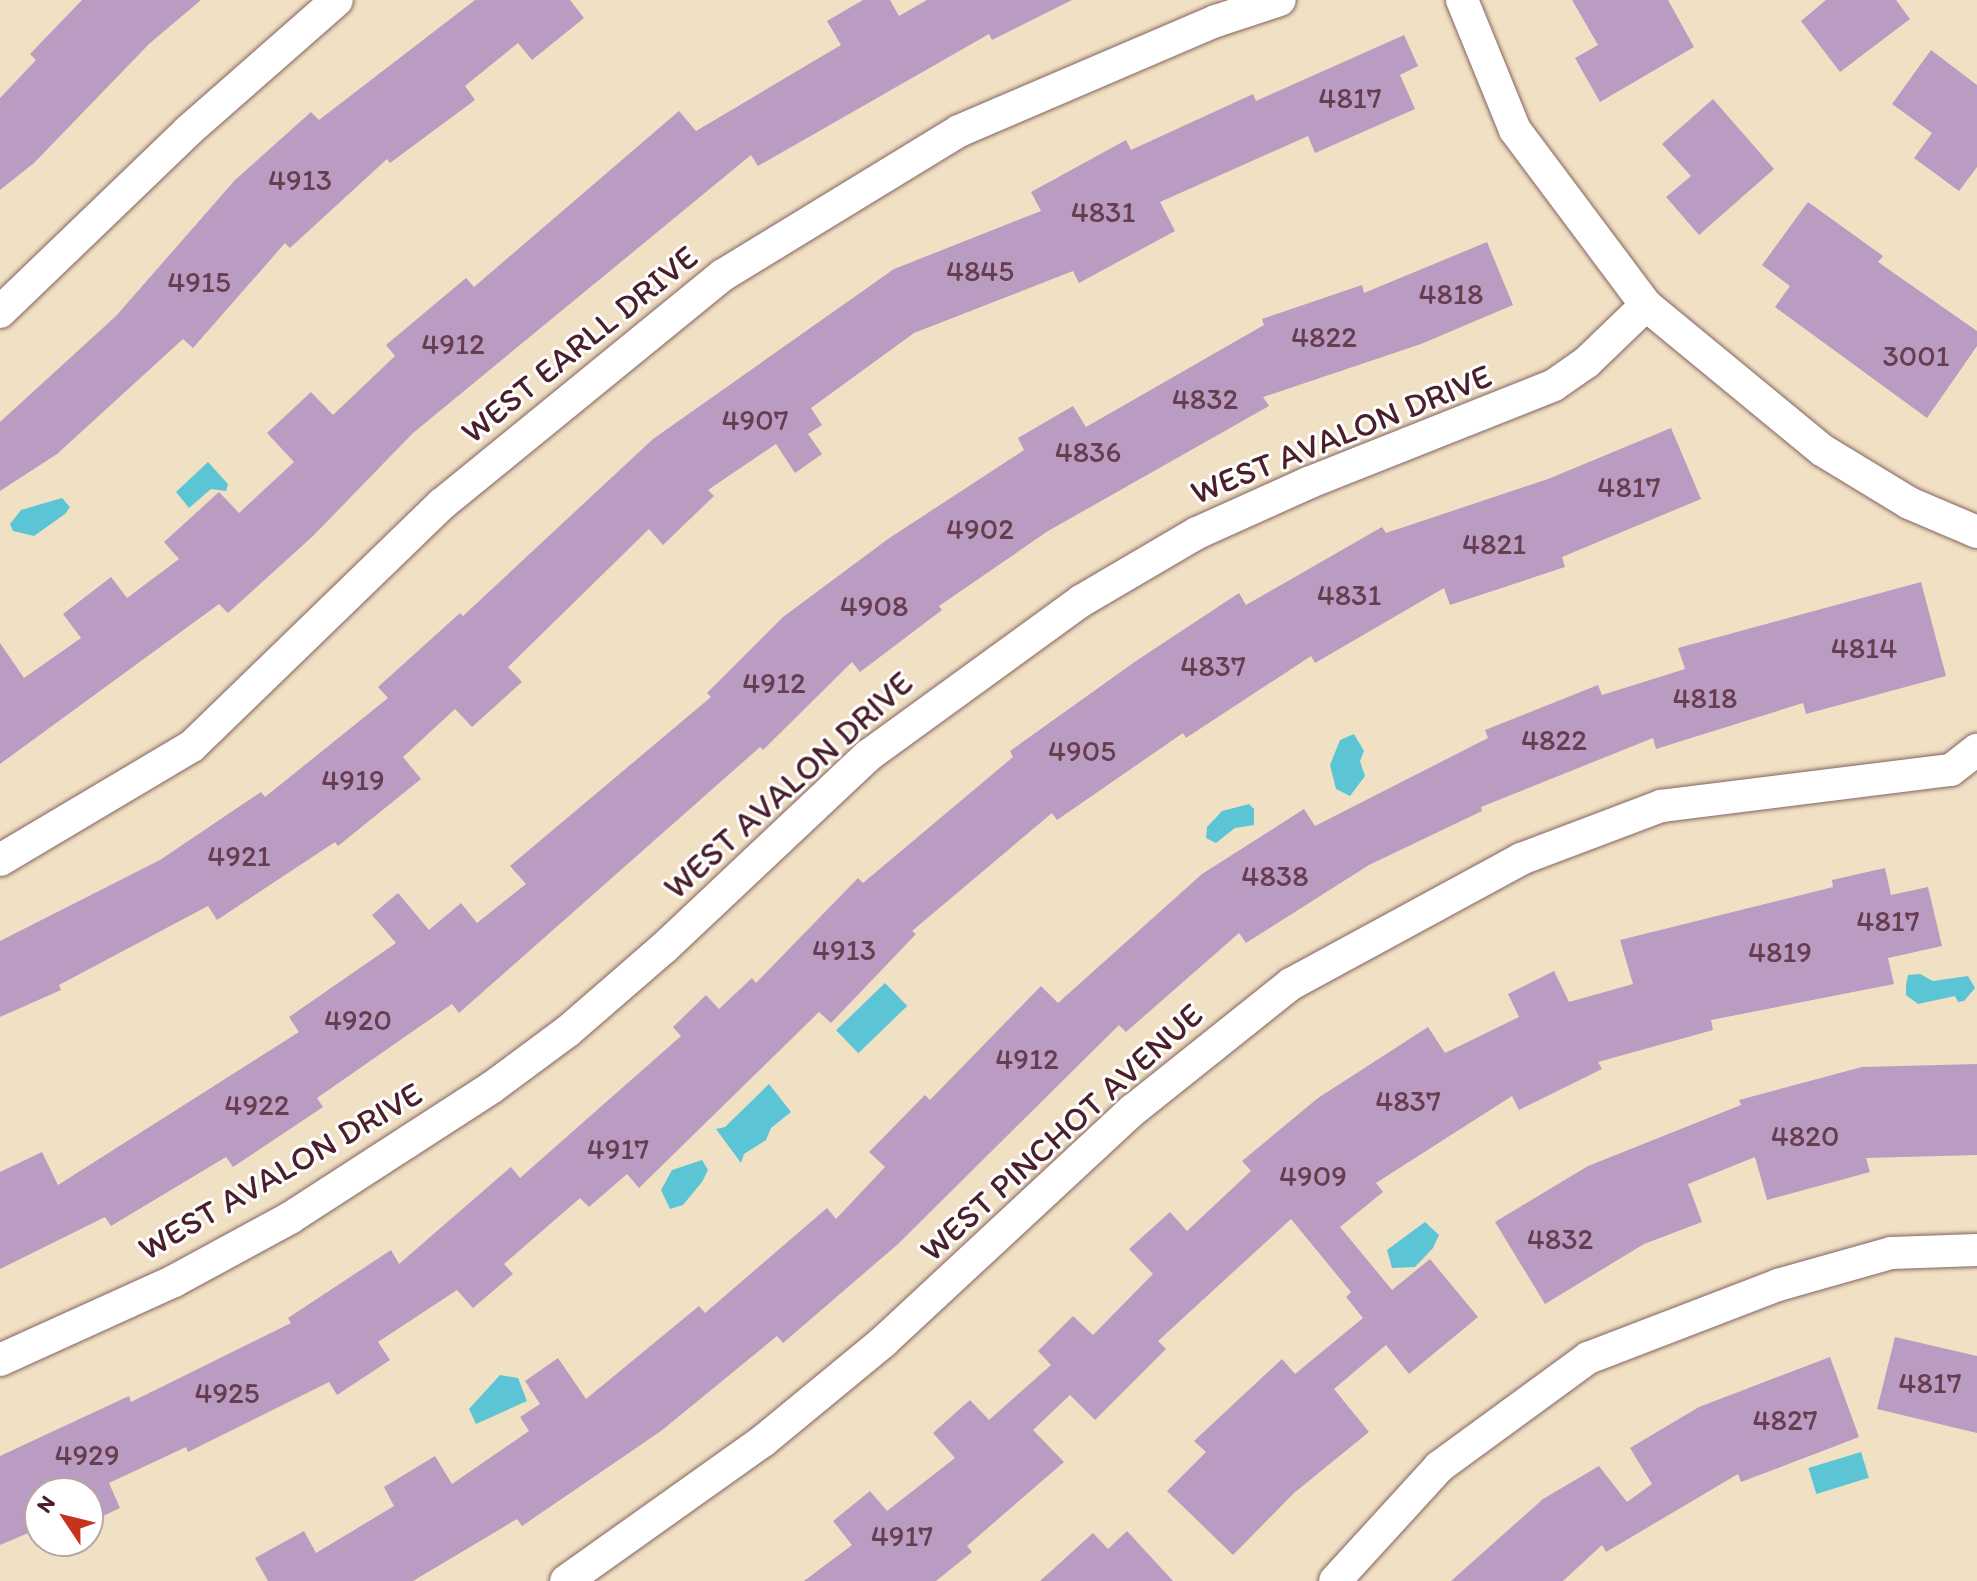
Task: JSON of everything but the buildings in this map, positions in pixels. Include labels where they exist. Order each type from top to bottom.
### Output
[{"type":"street","points":[[0,312],[188,131],[337,0]]},
{"type":"street","name":"WEST EARLL DRIVE","points":[[0,860],[192,746],[442,504],[723,275],[959,131],[1216,21],[1280,0]]},
{"type":"street","points":[[1462,0],[1515,130],[1646,305],[1822,450],[1909,503],[1977,532]]},
{"type":"street","name":"WEST AVALON DRIVE","points":[[0,1360],[174,1281],[290,1218],[468,1104],[568,1031],[869,755],[1081,601],[1225,520],[1554,385],[1587,362],[1646,305]]},
{"type":"street","name":"WEST PINCHOT AVENUE","points":[[566,1581],[763,1441],[883,1342],[1133,1110],[1291,984],[1521,859],[1661,806],[1951,770],[1977,750]]},
{"type":"street","points":[[1335,1581],[1439,1467],[1588,1358],[1778,1285],[1891,1253],[1977,1250]]},
{"type":"water","points":[[208,462],[228,484],[226,491],[211,489],[189,508],[176,492]]},
{"type":"water","points":[[62,498],[70,507],[65,514],[34,536],[13,531],[10,524],[21,510]]},
{"type":"water","points":[[1354,734],[1364,751],[1360,761],[1365,776],[1350,796],[1336,789],[1330,765],[1340,740]]},
{"type":"water","points":[[1249,804],[1254,809],[1254,825],[1235,828],[1216,843],[1206,838],[1207,827],[1222,811]]},
{"type":"water","points":[[1920,974],[1933,981],[1968,976],[1975,988],[1964,1001],[1958,1002],[1955,996],[1918,1004],[1906,995],[1906,985],[1908,975]]},
{"type":"water","points":[[885,983],[907,1006],[858,1053],[836,1030]]},
{"type":"water","points":[[769,1084],[791,1112],[771,1128],[766,1140],[744,1154],[741,1163],[716,1129],[725,1127]]},
{"type":"water","points":[[702,1160],[708,1170],[702,1182],[683,1205],[670,1209],[661,1190],[672,1170]]},
{"type":"water","points":[[1425,1222],[1439,1235],[1433,1248],[1415,1267],[1392,1268],[1387,1250]]},
{"type":"water","points":[[500,1375],[518,1378],[527,1401],[476,1424],[469,1409]]},
{"type":"water","points":[[1861,1452],[1869,1478],[1816,1494],[1808,1468]]}]
